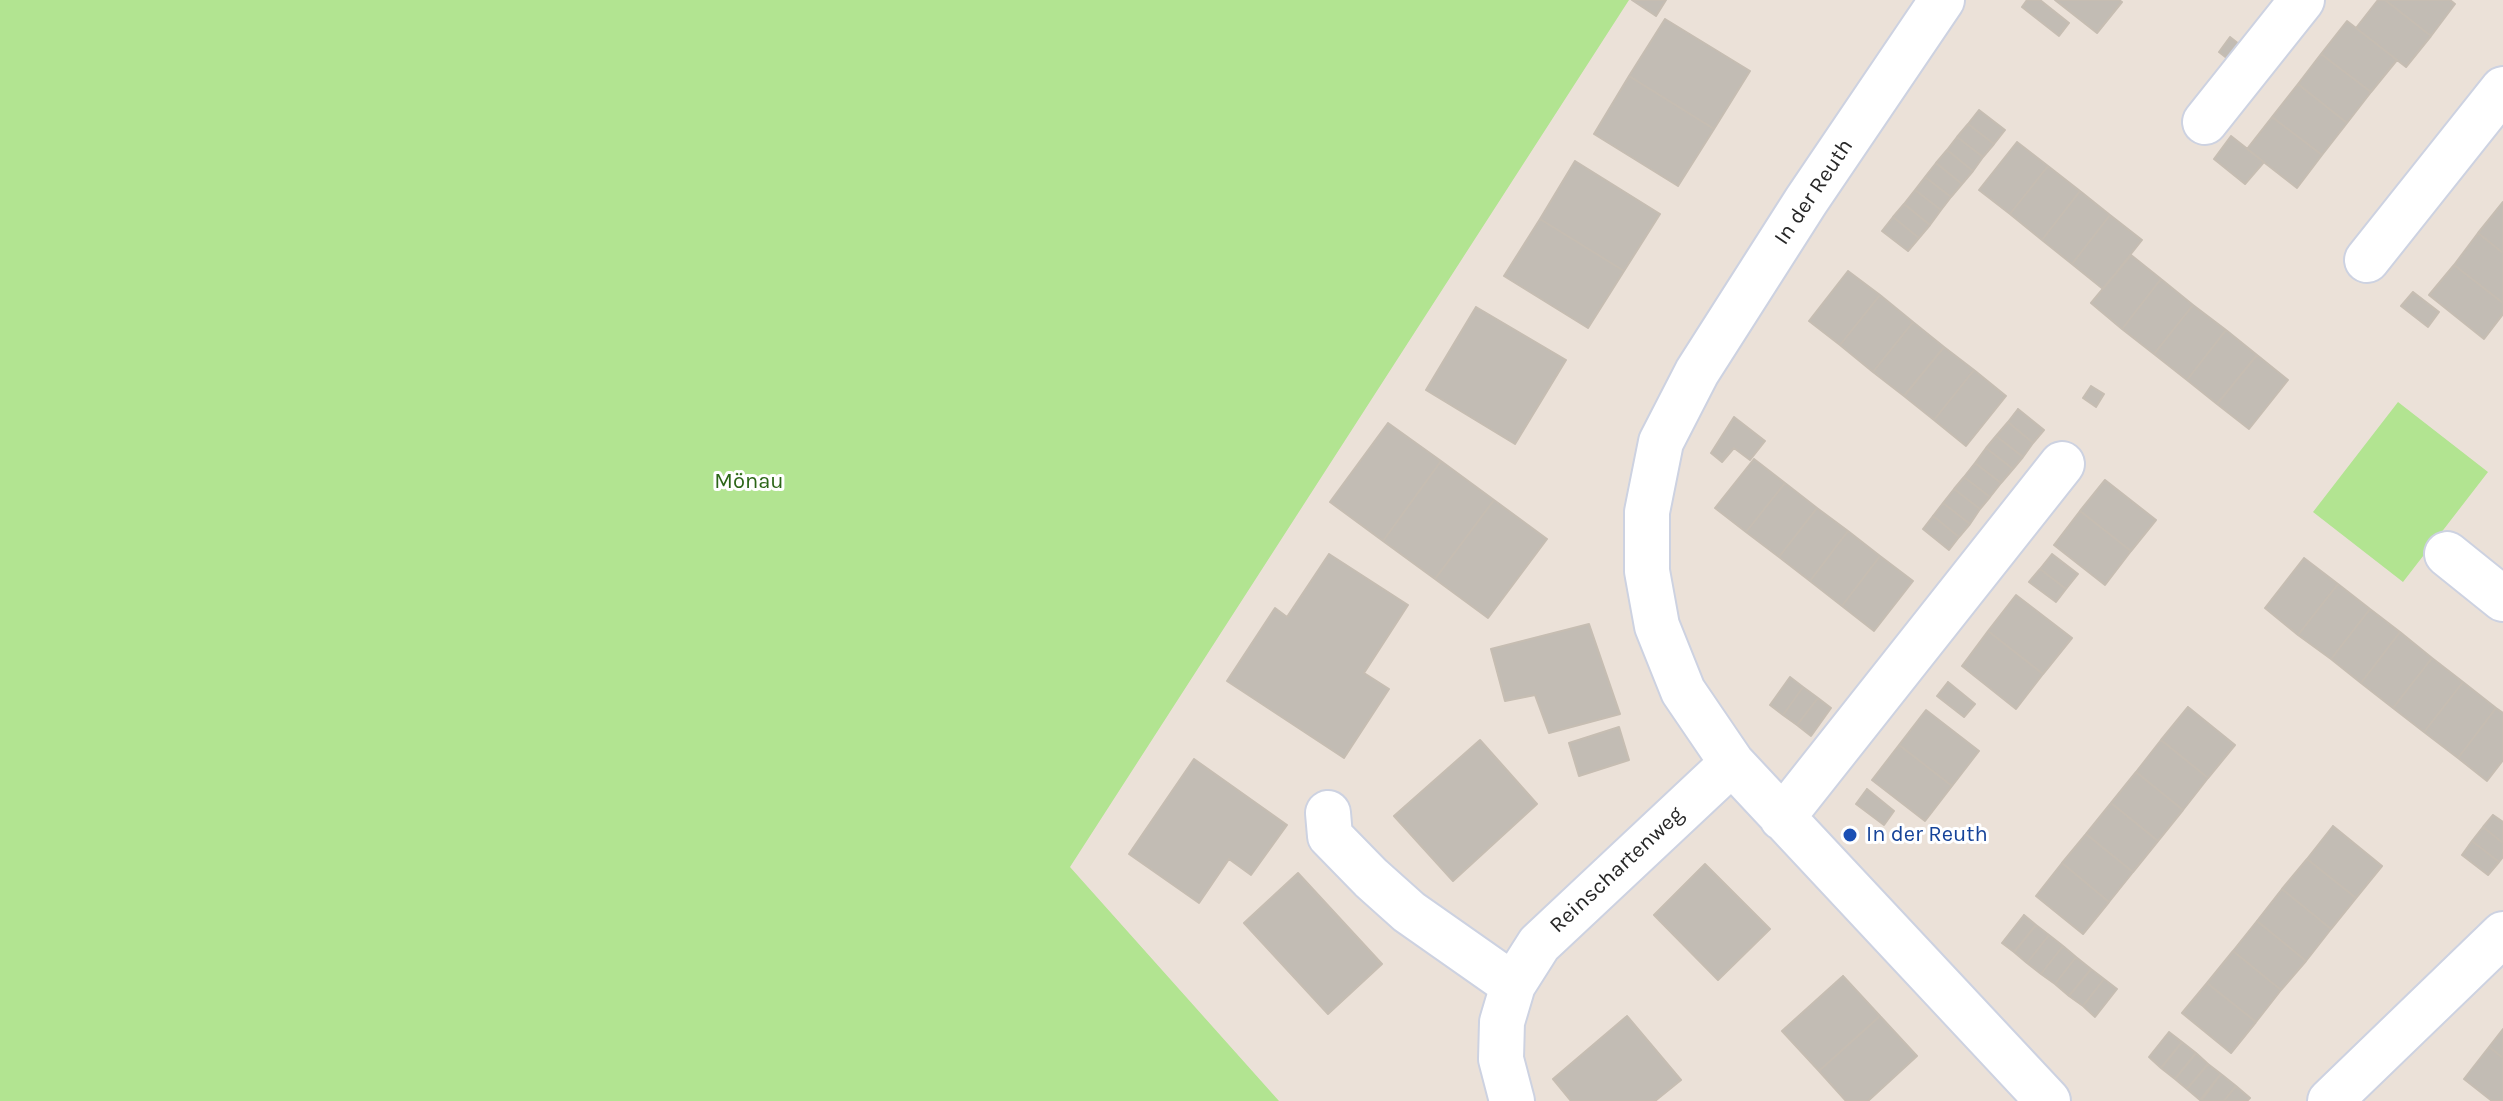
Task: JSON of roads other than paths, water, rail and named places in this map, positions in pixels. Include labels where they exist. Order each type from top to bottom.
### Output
[{"type":"street","name":"In der Reuth","points":[[1942,0],[1697,372],[1661,442],[1647,512],[1647,571],[1657,626],[1683,691],[1732,763],[2048,1101]]},
{"type":"street","points":[[2205,122],[2302,0]]},
{"type":"street","points":[[2367,260],[2503,89]]},
{"type":"street","points":[[1782,818],[2062,464]]},
{"type":"street","points":[[2447,554],[2503,599]]},
{"type":"street","name":"Reinschartenweg","points":[[1512,1101],[1501,1059],[1502,1022],[1513,985],[1539,944],[1732,763]]},
{"type":"street","points":[[1328,813],[1330,836],[1371,878],[1409,912],[1513,985]]},
{"type":"street","points":[[2332,1100],[2503,934]]},
{"type":"place","name":"In der Reuth","points":[[1850,835]]},
{"type":"park label","name":"Mönau","points":[[749,482]]}]
